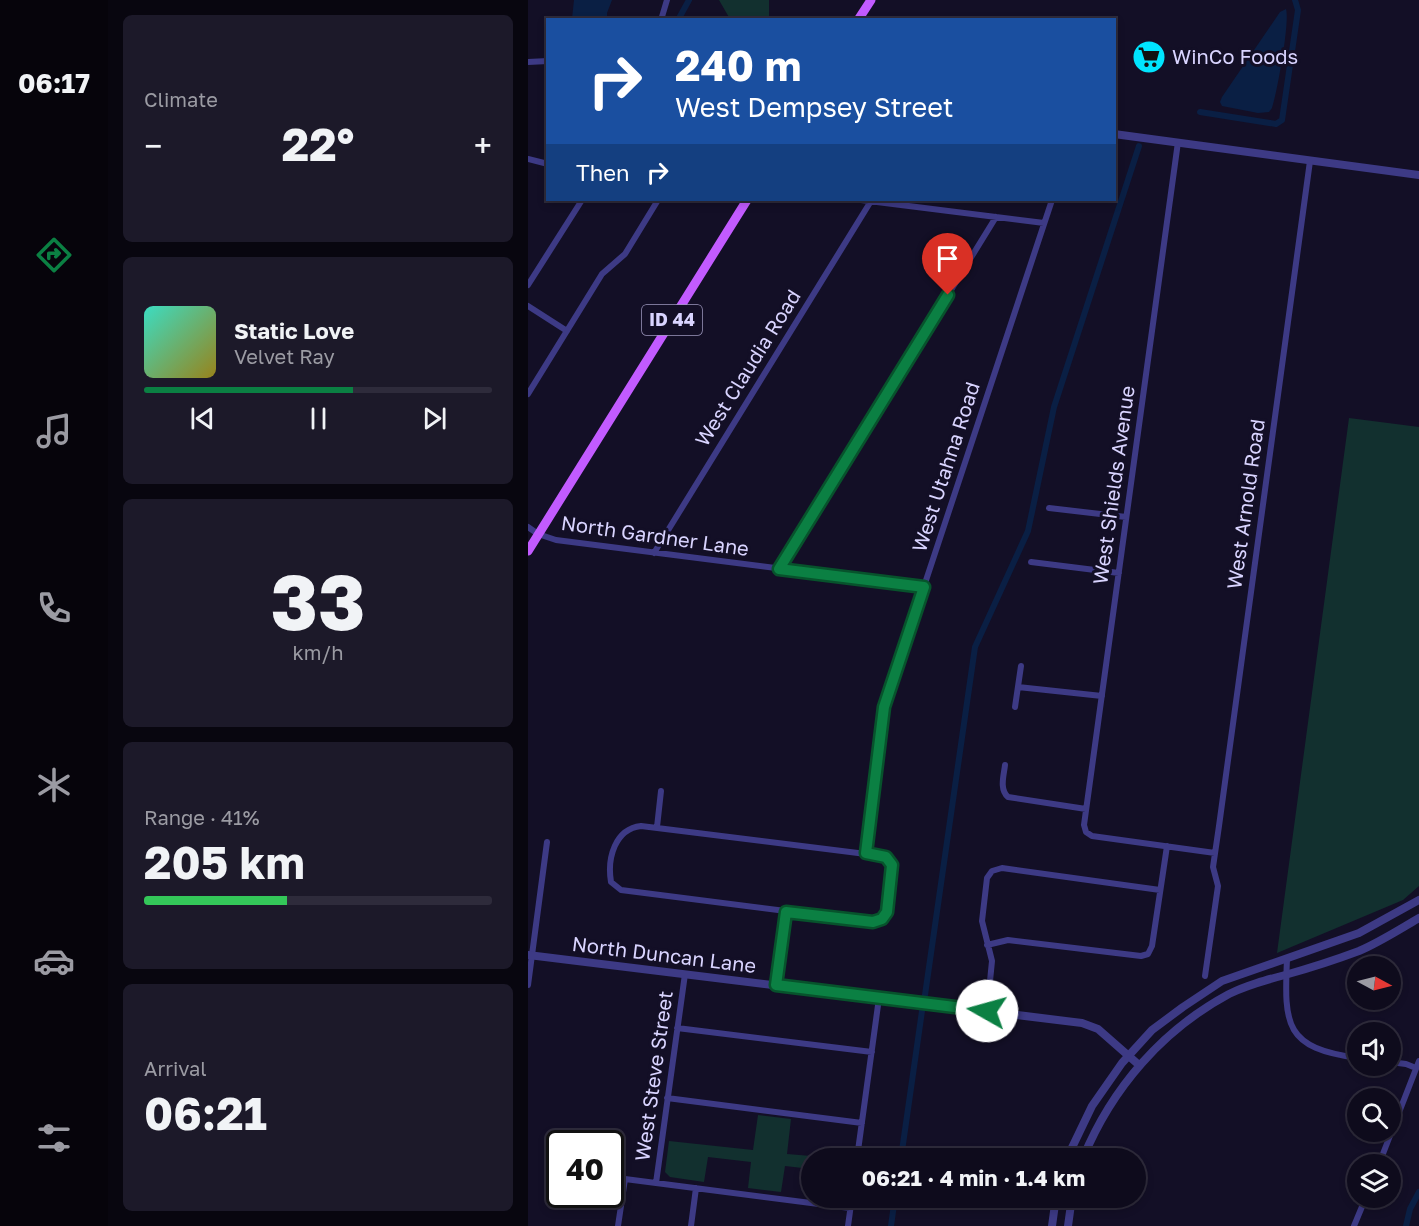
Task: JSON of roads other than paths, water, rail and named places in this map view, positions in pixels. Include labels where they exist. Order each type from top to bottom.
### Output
[{"type":"main road","points":[[859,18],[871,0]]},
{"type":"main road","name":"ID 44","points":[[528,551],[746,201]]},
{"type":"street","points":[[662,18],[667,0]]},
{"type":"street","points":[[528,62],[546,61]]},
{"type":"street","points":[[1116,134],[1419,175]]},
{"type":"street","name":"West Shields Avenue","points":[[1167,846],[1092,836],[1086,832],[1084,825],[1178,142]]},
{"type":"street","points":[[528,159],[546,164]]},
{"type":"street","name":"West Arnold Road","points":[[1205,976],[1218,886],[1214,867],[1215,853],[1310,161]]},
{"type":"street","points":[[528,285],[581,201]]},
{"type":"street","points":[[528,394],[602,274],[625,254],[657,201]]},
{"type":"street","points":[[871,201],[1044,223]]},
{"type":"street","name":"West Claudia Road","points":[[654,553],[871,201]]},
{"type":"street","name":"West Utahna Road","points":[[866,853],[884,707],[1052,201]]},
{"type":"street","points":[[779,569],[996,217]]},
{"type":"street","points":[[528,306],[567,331]]},
{"type":"street","points":[[1049,508],[1126,517]]},
{"type":"street","name":"North Gardner Lane","points":[[528,527],[538,534],[556,540],[924,587]]},
{"type":"street","points":[[1031,562],[1119,573]]},
{"type":"street","points":[[1015,707],[1021,666]]},
{"type":"street","points":[[1018,687],[1102,696]]},
{"type":"street","points":[[1005,765],[1003,788],[1005,795],[1011,798],[1086,809]]},
{"type":"street","points":[[657,827],[661,791]]},
{"type":"street","points":[[632,827],[657,827],[882,856],[890,861],[892,870],[887,912],[882,919],[873,922],[621,890],[614,886],[610,876],[616,840],[632,827]]},
{"type":"street","points":[[528,985],[530,955],[547,842]]},
{"type":"street","points":[[987,945],[1008,940],[1142,956],[1148,954],[1152,946],[1167,846],[1215,853]]},
{"type":"street","points":[[987,1011],[992,961],[983,931],[982,913],[987,878],[992,871],[1002,868],[1160,890]]},
{"type":"street","points":[[1071,1148],[1092,1106],[1128,1054],[1152,1030],[1222,981],[1359,933],[1419,900]]},
{"type":"street","points":[[776,985],[786,912]]},
{"type":"street","points":[[1088,1148],[1104,1113],[1139,1065],[1161,1041],[1229,994],[1262,981],[1360,950],[1419,918]]},
{"type":"street","name":"North Duncan Lane","points":[[530,955],[1082,1023],[1098,1029],[1139,1065]]},
{"type":"street","points":[[1287,959],[1290,1021],[1295,1033],[1300,1040],[1321,1051],[1347,1056]]},
{"type":"street","name":"West Steve Street","points":[[618,1226],[625,1179],[656,1183],[685,974]]},
{"type":"street","points":[[858,1148],[879,998]]},
{"type":"street","points":[[677,1028],[872,1052]]},
{"type":"street","points":[[1383,1154],[1419,1060]]},
{"type":"street","points":[[1401,1063],[1416,1068]]},
{"type":"street","points":[[668,1098],[862,1123]]},
{"type":"street","points":[[656,1183],[801,1202]]},
{"type":"street","points":[[691,1226],[696,1188]]},
{"type":"street","points":[[848,1226],[850,1208]]},
{"type":"street","points":[[1052,1226],[1054,1208]]},
{"type":"street","points":[[1068,1226],[1070,1208]]},
{"type":"street","points":[[1354,1226],[1361,1208]]},
{"type":"water","points":[[574,0],[612,0],[607,18],[572,18]]},
{"type":"water","points":[[1286,9],[1285,42],[1272,108],[1269,112],[1258,113],[1222,106],[1220,102],[1222,97],[1280,12]]},
{"type":"waterway","points":[[679,18],[689,0]]},
{"type":"waterway","points":[[1200,112],[1276,124],[1282,120],[1298,10],[1295,0]]},
{"type":"waterway","points":[[925,995],[975,647],[1028,531],[1054,407],[1139,146]]},
{"type":"waterway","points":[[902,1148],[922,1011]]},
{"type":"waterway","points":[[1406,1226],[1410,1209],[1419,1192]]},
{"type":"waterway","points":[[891,1226],[893,1208]]},
{"type":"place","name":"WinCo Foods","points":[[1149,57]]}]
